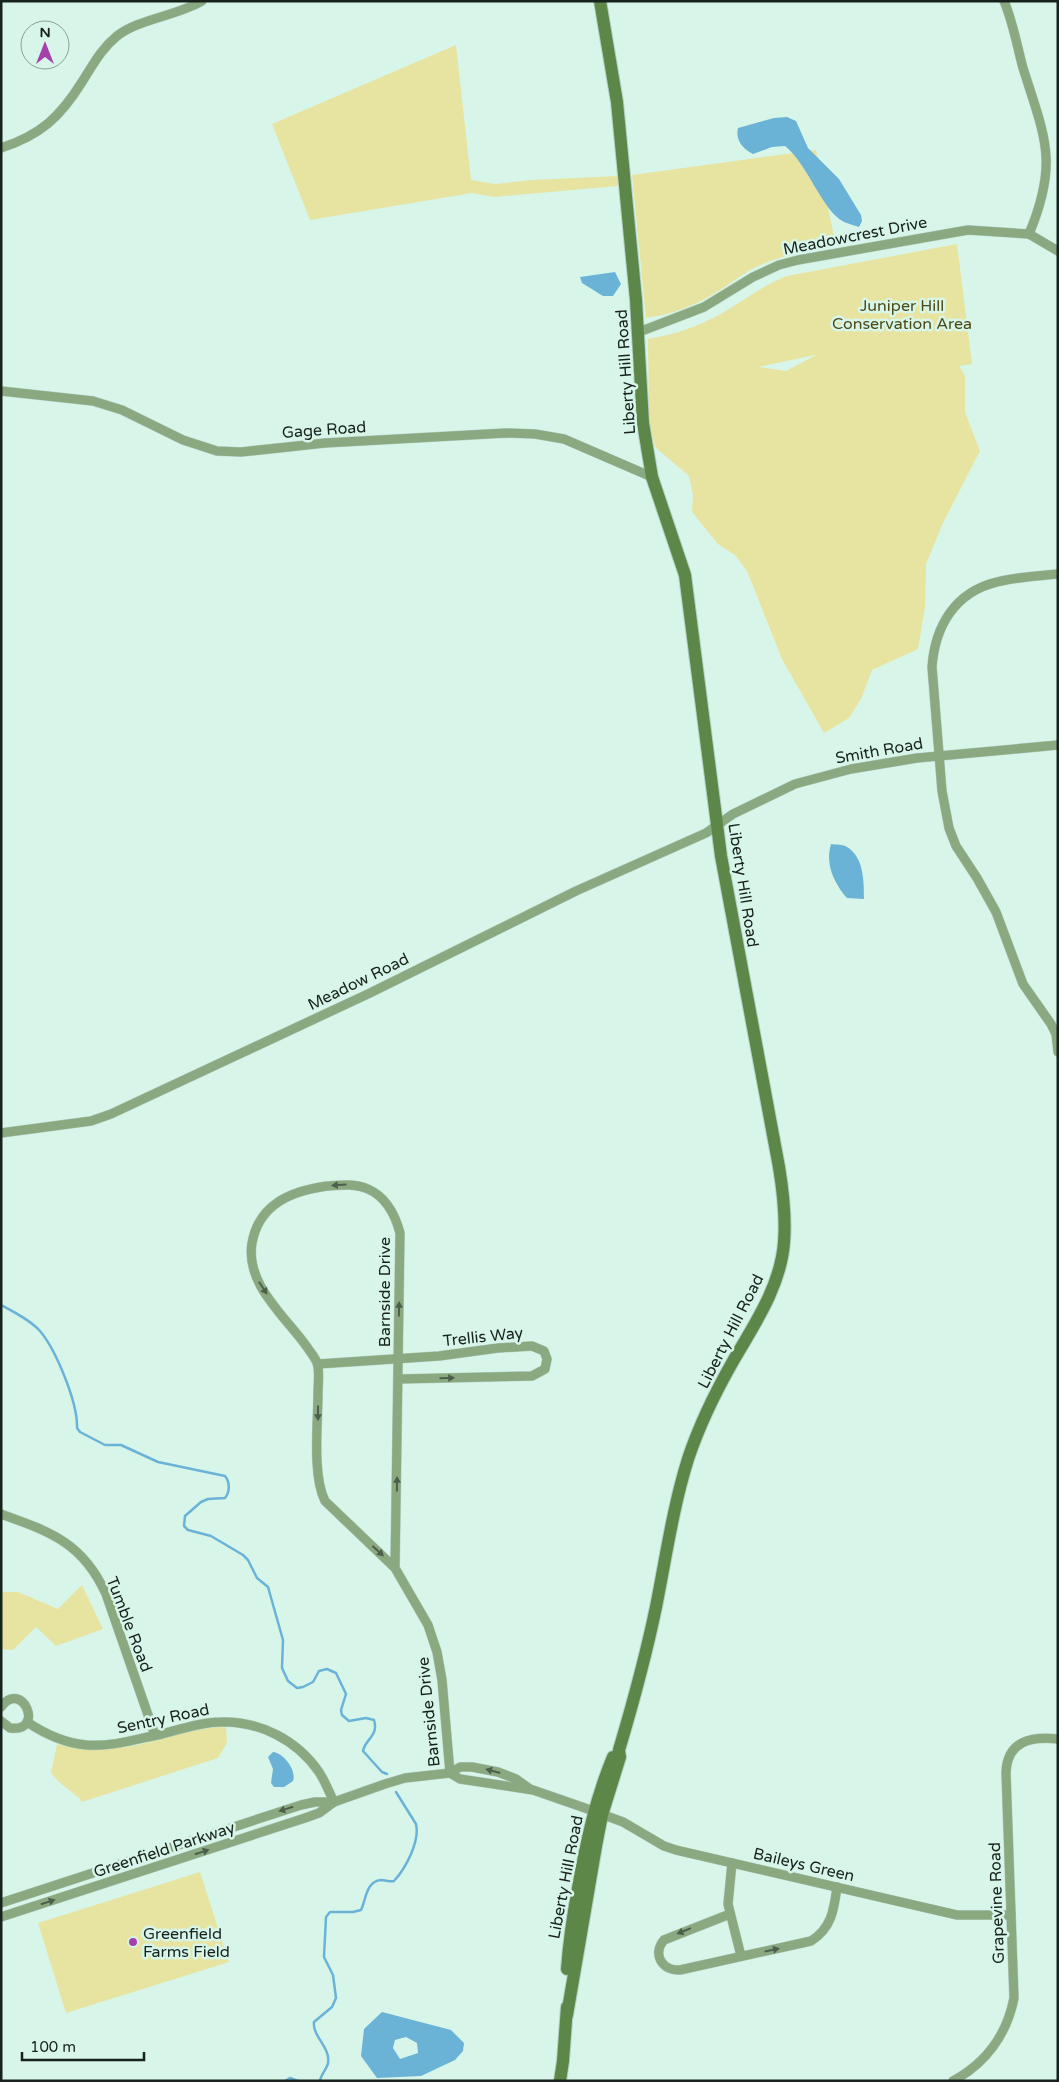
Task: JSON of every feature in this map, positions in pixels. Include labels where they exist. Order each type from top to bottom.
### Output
[{"type":"street","points":[[1,148],[24,140],[48,125],[67,105],[98,56],[118,35],[202,1]]},
{"type":"street","name":"Liberty Hill Road","points":[[560,2081],[567,2015],[568,1947],[584,1853],[598,1813],[606,1774],[613,1756],[619,1750],[634,1700],[688,1459],[714,1397],[756,1322],[776,1279],[784,1242],[784,1207],[779,1167],[721,856],[685,575],[652,477],[643,424],[639,386],[639,332],[617,102],[600,1]]},
{"type":"street","points":[[1004,1],[1047,144],[1046,190],[1041,209],[1029,234]]},
{"type":"street","name":"Meadowcrest Drive","points":[[639,332],[704,307],[753,276],[779,265],[798,260],[968,230],[1029,234],[1058,251]]},
{"type":"street","name":"Gage Road","points":[[1,391],[93,400],[122,410],[183,440],[217,451],[241,452],[364,441],[506,433],[535,434],[564,439],[652,477]]},
{"type":"street","points":[[1058,574],[996,582],[971,594],[950,613],[940,629],[933,648],[932,667],[945,810],[956,846],[978,878],[991,903],[1023,984],[1056,1034],[1058,1052]]},
{"type":"street","name":"Smith Road","points":[[718,826],[733,814],[795,784],[851,769],[940,756],[1058,745]]},
{"type":"street","name":"Meadow Road","points":[[1,1133],[90,1121],[111,1114],[370,993],[576,891],[718,826]]},
{"type":"street","name":"Barnside Drive","points":[[395,1568],[401,1242],[398,1224],[389,1206],[376,1193],[359,1186],[340,1185],[302,1190],[276,1202],[269,1208],[258,1224],[251,1251],[253,1270],[261,1287],[318,1364],[318,1473],[321,1492],[331,1509],[395,1568],[420,1608],[437,1652],[442,1680],[450,1773]]},
{"type":"street","name":"Trellis Way","points":[[318,1364],[470,1353],[498,1348],[532,1346],[544,1351],[547,1360],[544,1369],[532,1376],[398,1379]]},
{"type":"street","name":"Tumble Road","points":[[1,1514],[46,1530],[62,1540],[77,1552],[95,1574],[106,1594],[155,1735]]},
{"type":"street","points":[[1,1707],[10,1700],[20,1701],[27,1707],[28,1717],[27,1722],[23,1726],[14,1729],[5,1726],[1,1721]]},
{"type":"street","name":"Sentry Road","points":[[27,1722],[49,1735],[86,1745],[117,1744],[220,1722],[239,1722],[256,1726],[274,1732],[301,1751],[320,1773],[334,1802]]},
{"type":"street","name":"Grapevine Road","points":[[954,2081],[971,2069],[988,2053],[1003,2032],[1010,2016],[1014,1989],[1006,1765],[1013,1751],[1024,1742],[1038,1738],[1058,1739]]},
{"type":"street","name":"Greenfield Parkway","points":[[1,1917],[305,1818],[319,1813],[334,1802],[404,1778],[450,1773],[460,1767],[484,1768],[516,1779],[533,1790]]},
{"type":"street","name":"Greenfield Parkway","points":[[450,1773],[460,1780],[533,1790],[598,1813]]},
{"type":"street","name":"Greenfield Parkway","points":[[1,1903],[301,1805],[315,1802],[334,1802]]},
{"type":"street","name":"Baileys Green","points":[[598,1813],[623,1822],[664,1846],[732,1863],[957,1915],[1011,1915]]},
{"type":"street","points":[[732,1863],[728,1892],[730,1914],[741,1956]]},
{"type":"street","points":[[730,1914],[669,1937],[660,1945],[658,1956],[664,1966],[674,1970],[803,1943],[820,1935],[830,1920],[837,1886]]},
{"type":"green space","points":[[456,45],[471,180],[495,184],[532,180],[617,176],[618,186],[494,197],[472,193],[310,220],[272,124]]},
{"type":"green space","name":"Juniper Hill Conservation Area","points":[[816,150],[836,246],[774,260],[749,271],[699,302],[673,312],[646,318],[632,175]]},
{"type":"green space","points":[[957,244],[972,364],[959,366],[965,376],[965,412],[980,451],[943,523],[926,564],[925,607],[918,649],[872,670],[861,699],[849,718],[824,733],[782,659],[747,571],[735,555],[718,544],[692,512],[693,495],[689,476],[655,447],[649,421],[648,339],[667,335],[706,322],[754,293],[787,276]],"holes":[[[816,355],[786,371],[758,367]]]},
{"type":"green space","points":[[82,1585],[103,1629],[56,1646],[36,1627],[13,1650],[1,1649],[1,1592],[18,1592],[58,1609]]},
{"type":"green space","points":[[226,1727],[227,1743],[218,1758],[82,1802],[51,1773],[57,1744],[88,1749],[111,1749],[146,1743],[199,1730]]},
{"type":"green space","name":"Greenfield Farms Field","points":[[200,1872],[229,1962],[66,2013],[38,1923]]},
{"type":"water","points":[[787,117],[796,121],[808,148],[839,179],[861,215],[862,221],[859,227],[844,222],[836,216],[822,198],[801,164],[785,146],[772,147],[753,154],[743,147],[739,140],[738,128],[774,118]]},
{"type":"water","points":[[615,272],[621,284],[613,296],[603,296],[582,283],[580,277]]},
{"type":"water","points":[[831,844],[845,846],[853,851],[857,857],[862,870],[864,899],[847,898],[838,886],[830,866],[829,851]]},
{"type":"water","points":[[273,1752],[289,1763],[293,1772],[293,1781],[284,1787],[274,1787],[271,1783],[273,1769],[268,1757]]},
{"type":"water","points":[[382,2012],[451,2030],[464,2043],[463,2051],[455,2060],[421,2076],[377,2078],[361,2056],[364,2029]],"holes":[[[406,2037],[417,2043],[418,2053],[400,2059],[393,2048],[395,2040]]]},
{"type":"waterway","points":[[1,1305],[32,1323],[40,1331],[53,1351],[70,1391],[77,1428],[80,1432],[105,1445],[121,1445],[158,1462],[225,1476],[229,1487],[225,1498],[208,1499],[201,1502],[185,1516],[184,1526],[188,1530],[211,1536],[248,1560],[257,1578],[268,1587],[283,1640],[282,1668],[288,1681],[297,1688],[313,1682],[319,1671],[327,1669],[336,1673],[346,1694],[341,1710],[342,1715],[349,1721],[366,1718],[374,1720],[375,1730],[363,1751],[382,1772],[387,1774]]},
{"type":"waterway","points":[[320,2081],[328,2058],[327,2052],[314,2027],[314,2022],[332,2007],[336,1998],[333,1975],[324,1957],[326,1917],[330,1912],[361,1910],[369,1887],[376,1881],[394,1881],[407,1862],[416,1838],[416,1824],[396,1792]]},
{"type":"waterway","points":[[285,2081],[290,2078],[298,2081]]},
{"type":"place","name":"Greenfield Farms Field","points":[[133,1942]]}]
